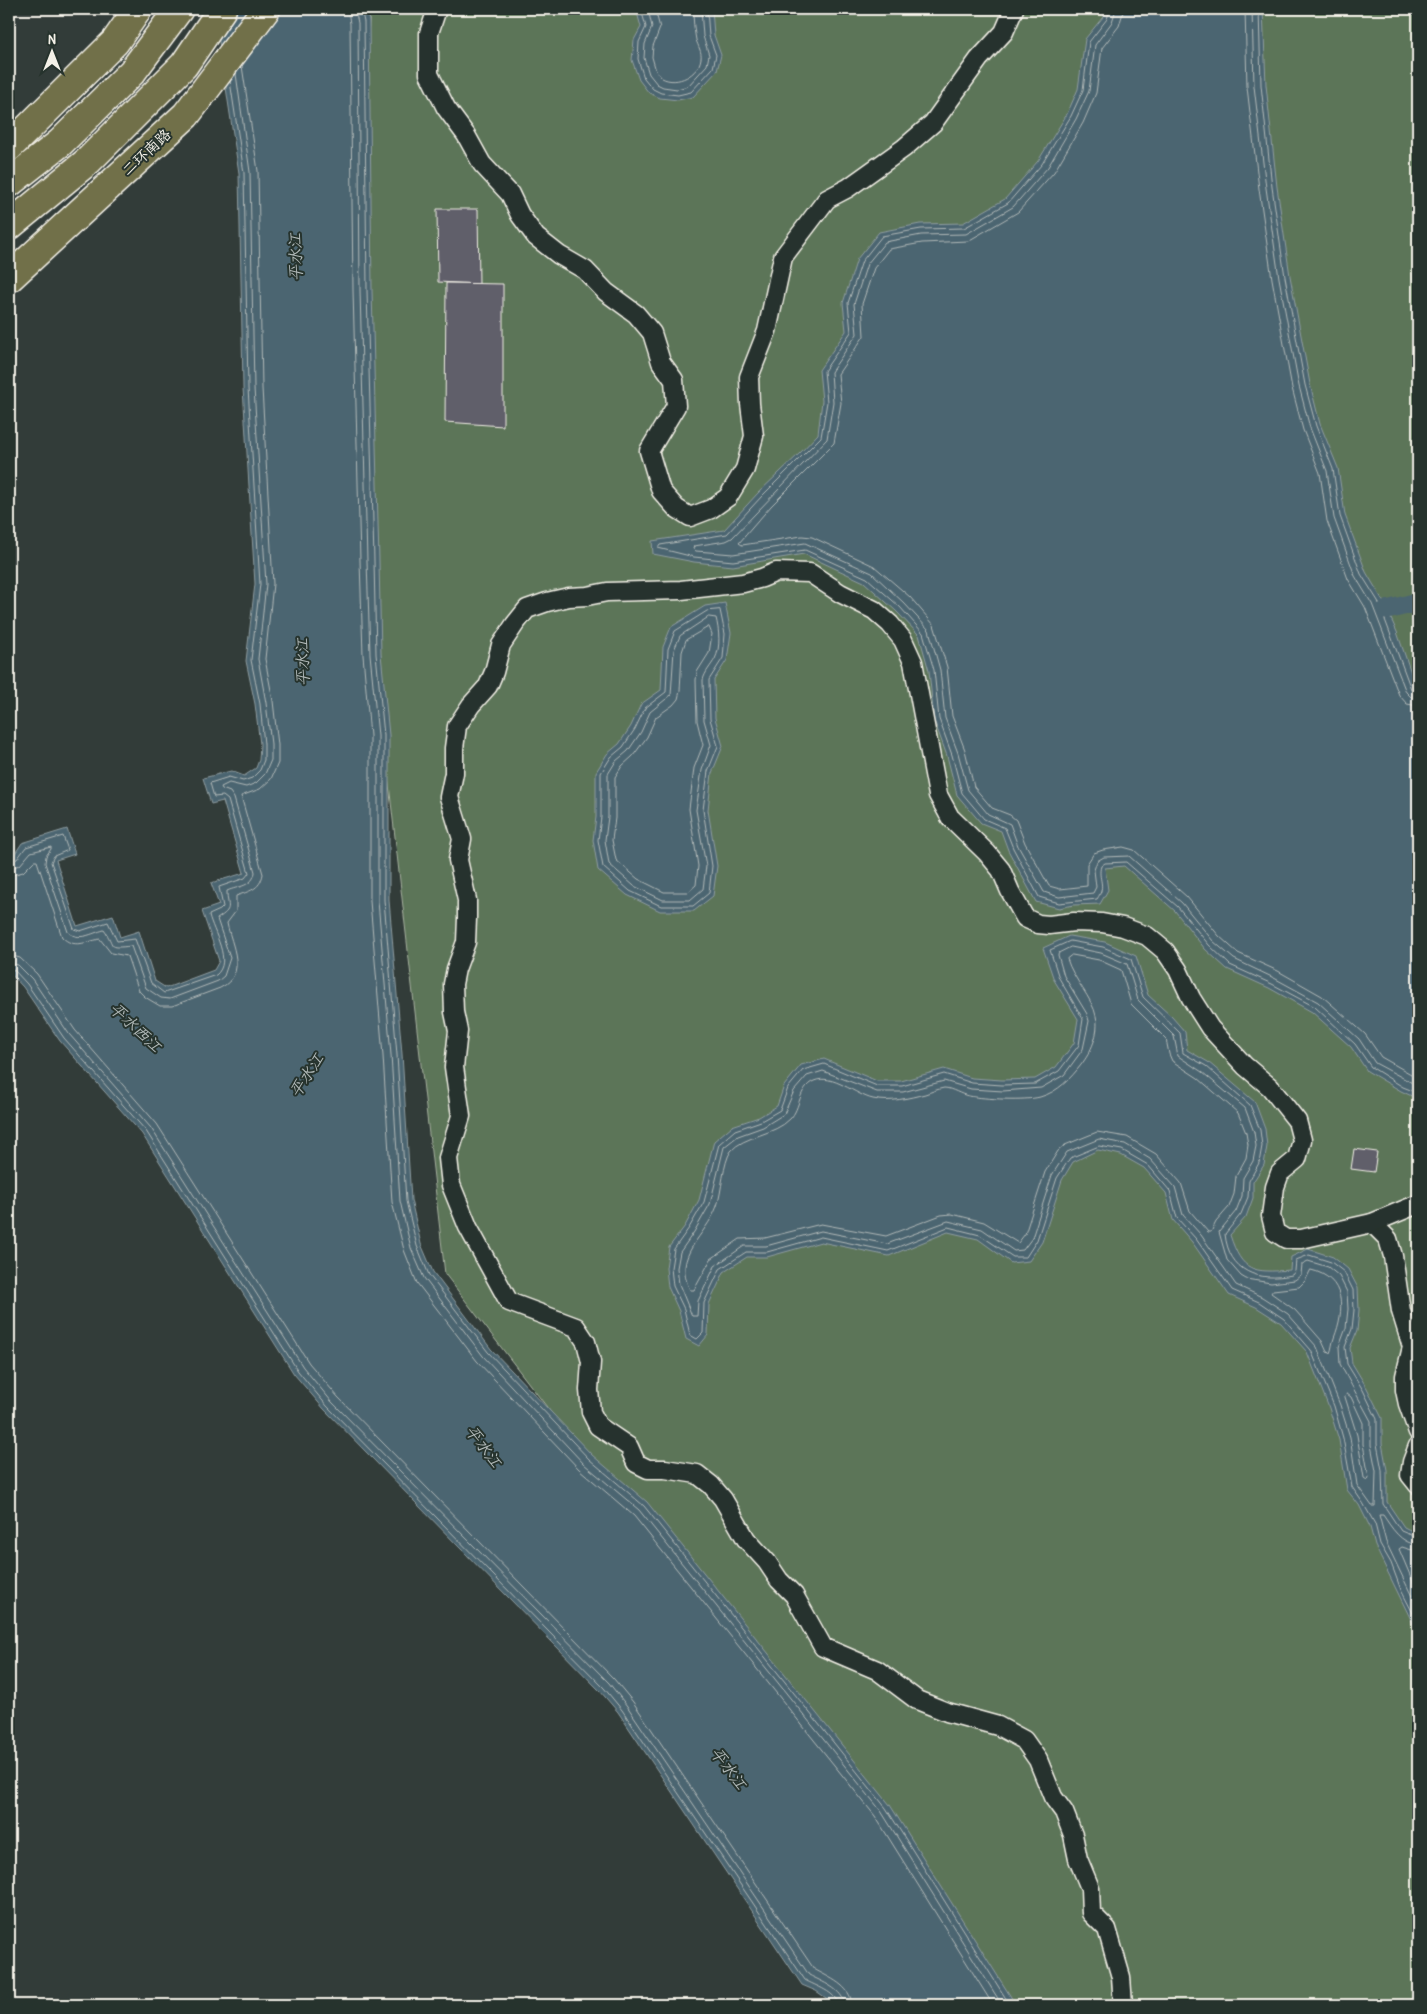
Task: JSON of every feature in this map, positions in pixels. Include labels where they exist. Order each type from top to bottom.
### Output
[{"type":"main road","points":[[9,147],[115,42],[138,9]]},
{"type":"main road","points":[[9,182],[60,143],[132,72],[179,9]]},
{"type":"main road","points":[[9,226],[88,161],[184,65],[222,9]]},
{"type":"main road","name":"二环南路","points":[[9,278],[186,115],[266,9]]},
{"type":"street","points":[[437,9],[428,33],[429,74],[446,108],[466,135],[482,164],[510,194],[520,215],[536,237],[559,255],[584,270],[606,292],[636,314],[652,333],[662,362],[674,380],[676,406],[649,451],[661,491],[676,508],[690,517],[711,509],[728,497],[745,469],[754,436],[749,377],[767,330],[783,257],[827,199],[848,188],[904,148],[933,123],[979,59],[1004,32],[1014,9]]},
{"type":"street","points":[[1124,2005],[1122,1977],[1107,1929],[1091,1913],[1090,1888],[1078,1859],[1073,1835],[1064,1812],[1053,1797],[1038,1760],[1024,1740],[998,1726],[948,1712],[917,1700],[876,1670],[823,1647],[794,1595],[779,1580],[767,1562],[746,1539],[723,1499],[711,1485],[696,1474],[665,1469],[648,1469],[636,1463],[629,1447],[598,1426],[590,1412],[590,1362],[586,1342],[576,1328],[509,1302],[468,1227],[451,1185],[448,1158],[461,1116],[454,1068],[458,1031],[454,1012],[453,984],[456,969],[466,942],[467,918],[466,900],[458,860],[462,839],[449,797],[454,773],[454,748],[457,726],[471,705],[488,686],[494,672],[500,645],[528,610],[547,602],[607,592],[681,590],[743,583],[776,572],[810,573],[840,593],[874,610],[890,624],[903,640],[913,662],[938,795],[950,817],[987,853],[1001,870],[1025,918],[1038,924],[1049,925],[1074,922],[1102,923],[1123,927],[1147,936],[1165,951],[1178,970],[1191,998],[1210,1028],[1245,1066],[1270,1087],[1296,1121],[1302,1140],[1297,1159],[1280,1173],[1275,1187],[1271,1216],[1275,1232],[1286,1239],[1301,1239],[1372,1223],[1418,1204]]},
{"type":"street","points":[[1372,1223],[1388,1239],[1393,1256],[1401,1311],[1412,1347],[1405,1376],[1405,1390],[1418,1432]]},
{"type":"street","points":[[1418,1446],[1412,1462],[1410,1475],[1418,1485]]},
{"type":"green space","points":[[370,9],[1418,9],[1418,2005],[1005,2005],[445,1274],[363,557],[355,216]]},
{"type":"water","points":[[214,9],[366,9],[369,21],[372,290],[381,654],[389,735],[389,900],[402,1054],[411,1200],[421,1244],[433,1272],[491,1349],[592,1455],[647,1502],[890,1805],[1016,2005],[836,2005],[816,1991],[802,1985],[618,1712],[600,1691],[324,1409],[294,1374],[142,1134],[60,1041],[23,987],[9,972],[9,858],[14,855],[22,843],[67,829],[75,854],[56,860],[77,926],[113,915],[120,937],[139,931],[155,981],[166,988],[214,970],[219,961],[202,911],[219,905],[211,883],[244,873],[223,801],[211,804],[203,778],[231,771],[244,776],[256,768],[259,760],[260,744],[255,704],[246,661],[255,584],[243,388],[239,173]]},
{"type":"water","points":[[636,9],[712,9],[714,35],[721,55],[717,71],[693,97],[678,100],[660,98],[649,93],[639,80],[632,60],[634,40],[641,27]]},
{"type":"water","points":[[1106,9],[1263,9],[1266,85],[1277,187],[1290,276],[1310,384],[1320,424],[1338,468],[1345,515],[1366,572],[1382,599],[1397,632],[1418,693],[1418,1099],[1367,1071],[1351,1047],[1312,1012],[1269,988],[1227,969],[1205,949],[1175,911],[1124,866],[1105,868],[1108,890],[1100,904],[1074,905],[1059,908],[1036,902],[1008,850],[1001,831],[981,823],[957,795],[947,756],[934,720],[929,671],[919,635],[864,582],[804,554],[733,566],[694,562],[653,554],[652,541],[724,530],[758,493],[818,434],[822,401],[819,370],[846,331],[843,303],[857,259],[879,232],[920,224],[963,223],[1005,199],[1038,161],[1067,114],[1078,89],[1085,39],[1103,17]]},
{"type":"water","points":[[725,603],[731,633],[727,660],[714,680],[715,718],[723,746],[712,773],[708,810],[717,866],[713,896],[694,911],[660,911],[627,895],[598,870],[593,840],[596,817],[596,772],[607,754],[619,744],[631,726],[641,704],[661,690],[663,647],[671,627],[705,606]]},
{"type":"water","points":[[1069,936],[1105,942],[1136,956],[1148,995],[1185,1032],[1187,1050],[1208,1062],[1255,1102],[1265,1129],[1267,1146],[1264,1165],[1253,1182],[1253,1198],[1246,1217],[1230,1235],[1239,1256],[1251,1268],[1258,1270],[1290,1270],[1291,1257],[1308,1249],[1333,1257],[1348,1269],[1358,1288],[1359,1310],[1357,1331],[1350,1348],[1352,1363],[1382,1418],[1382,1443],[1387,1470],[1387,1502],[1404,1527],[1418,1534],[1418,1634],[1375,1546],[1370,1527],[1359,1505],[1347,1490],[1339,1440],[1329,1408],[1307,1352],[1281,1323],[1256,1307],[1229,1295],[1192,1242],[1173,1220],[1166,1193],[1144,1168],[1121,1155],[1098,1150],[1073,1162],[1062,1180],[1042,1242],[1029,1261],[1011,1263],[978,1239],[948,1232],[889,1256],[821,1242],[767,1257],[747,1257],[724,1272],[709,1304],[708,1335],[699,1346],[686,1339],[679,1311],[668,1287],[666,1268],[669,1247],[685,1226],[699,1200],[714,1141],[732,1126],[759,1117],[777,1106],[784,1086],[801,1065],[824,1059],[877,1081],[901,1081],[944,1069],[972,1078],[1002,1080],[1035,1079],[1056,1067],[1074,1043],[1078,1019],[1054,980],[1043,948]]},
{"type":"building","points":[[437,209],[478,209],[479,284],[438,282]]},
{"type":"building","points":[[446,283],[503,284],[503,426],[445,422]]},
{"type":"building","points":[[1354,1149],[1377,1152],[1374,1172],[1351,1169]]},
{"type":"waterway","points":[[1387,610],[1418,602]]},
{"type":"water label","name":"平水江","points":[[295,257]]},
{"type":"water label","name":"平水江","points":[[302,662]]},
{"type":"water label","name":"平水西江","points":[[136,1027]]},
{"type":"water label","name":"平水江","points":[[306,1075]]},
{"type":"water label","name":"平水江","points":[[484,1446]]},
{"type":"water label","name":"平水江","points":[[729,1768]]}]
